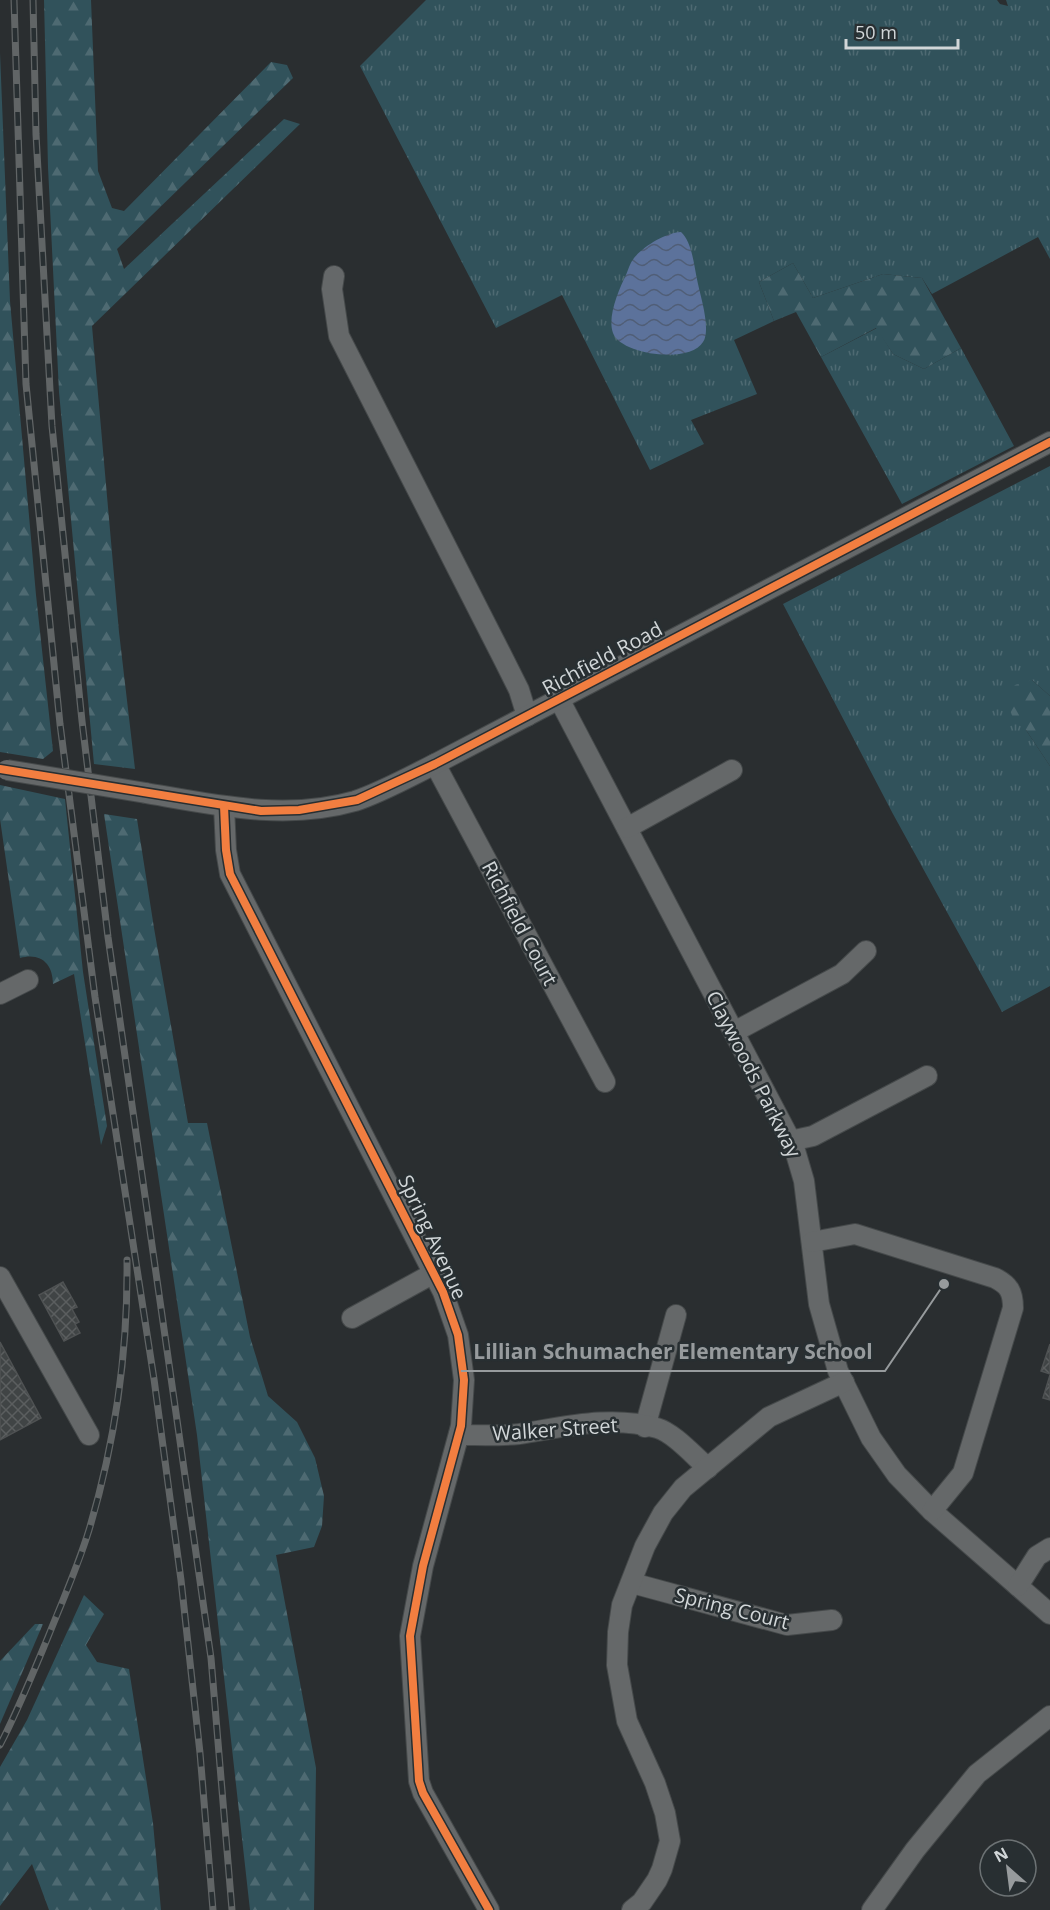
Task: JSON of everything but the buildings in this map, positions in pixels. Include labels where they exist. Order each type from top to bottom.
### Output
[{"type":"street","points":[[334,276],[332,289],[339,336],[519,690],[527,716]]},
{"type":"street","name":"Richfield Road","points":[[4,769],[261,811],[326,807],[357,801],[435,764],[1050,442]]},
{"type":"street","name":"Claywoods Parkway","points":[[559,699],[790,1141],[804,1181],[819,1304],[838,1371],[871,1438],[897,1475],[932,1511],[1050,1614]]},
{"type":"street","name":"Richfield Court","points":[[435,764],[605,1082]]},
{"type":"street","points":[[627,828],[732,770]]},
{"type":"street","name":"Spring Avenue","points":[[224,806],[226,850],[230,874],[434,1273],[458,1335],[464,1380],[459,1435],[423,1566],[410,1636],[418,1770],[423,1793],[489,1910]]},
{"type":"street","points":[[734,1032],[842,974],[866,951]]},
{"type":"street","points":[[0,994],[28,980]]},
{"type":"street","points":[[790,1141],[813,1137],[927,1076]]},
{"type":"street","points":[[812,1242],[855,1234],[995,1278],[1007,1284],[1010,1290],[1012,1308],[963,1473],[932,1511]]},
{"type":"street","points":[[352,1318],[434,1273]]},
{"type":"street","points":[[1,1281],[89,1435]]},
{"type":"street","points":[[645,1427],[676,1315]]},
{"type":"street","points":[[632,1910],[642,1902],[657,1880],[670,1841],[665,1813],[655,1783],[627,1721],[617,1665],[622,1605],[645,1546],[663,1513],[683,1488],[769,1417],[844,1382]]},
{"type":"street","name":"Walker Street","points":[[459,1435],[517,1434],[573,1424],[612,1422],[659,1429],[680,1443],[708,1468]]},
{"type":"street","points":[[1018,1586],[1037,1556],[1050,1548]]},
{"type":"street","name":"Spring Court","points":[[632,1583],[787,1625],[832,1620]]},
{"type":"street","points":[[872,1910],[915,1850],[977,1774],[1050,1716]]},
{"type":"green space","points":[[44,0],[91,0],[98,171],[112,208],[124,211],[271,62],[287,65],[293,78],[117,249],[124,269],[284,119],[300,124],[92,326],[119,632],[135,769],[94,764],[59,392],[48,167]]},
{"type":"green space","points":[[426,0],[997,0],[1000,4],[1008,6],[1006,0],[1050,0],[1050,259],[1038,237],[932,294],[922,278],[883,274],[813,298],[793,263],[759,282],[774,321],[734,340],[757,394],[691,420],[704,444],[650,470],[562,295],[496,328],[360,66]]},
{"type":"green space","points":[[0,53],[10,301],[36,595],[53,751],[43,759],[0,752]]},
{"type":"green space","points":[[793,263],[813,298],[883,274],[922,278],[961,348],[924,369],[893,354],[876,328],[821,357],[796,312],[774,321],[759,282]]},
{"type":"green space","points":[[877,328],[893,354],[924,369],[961,348],[1014,446],[902,504],[821,357]]},
{"type":"green space","points":[[1050,466],[1050,696],[1032,680],[1026,730],[1050,766],[1050,986],[1002,1012],[893,814],[783,604]]},
{"type":"green space","points":[[1032,680],[1050,696],[1050,766],[1026,730],[1013,718],[1005,697],[1015,685]]},
{"type":"green space","points":[[0,785],[65,799],[83,972],[107,1126],[101,1145],[74,974],[53,984],[51,971],[44,961],[34,957],[20,958],[0,819]]},
{"type":"green space","points":[[104,814],[137,819],[188,1123],[207,1123],[250,1337],[268,1396],[297,1422],[315,1458],[324,1496],[322,1526],[314,1547],[276,1555],[316,1768],[314,1910],[250,1910],[197,1435]]},
{"type":"green space","points":[[84,1595],[104,1614],[86,1645],[97,1662],[129,1669],[153,1823],[161,1910],[49,1910],[32,1864],[0,1906],[0,1767],[27,1720]]},
{"type":"green space","points":[[35,1624],[43,1624],[0,1724],[0,1661]]},
{"type":"water","points":[[681,232],[691,249],[703,305],[706,330],[703,342],[696,349],[671,355],[656,354],[629,347],[619,341],[613,333],[612,319],[617,295],[630,264],[638,253],[649,245],[668,235]]},
{"type":"railway","points":[[14,0],[26,384],[60,724],[95,997],[154,1379],[181,1580],[200,1753],[213,1910]]},
{"type":"railway","points":[[33,0],[36,134],[52,426],[82,721],[108,937],[211,1658],[232,1910]]},
{"type":"railway","points":[[0,1745],[70,1584],[98,1497],[118,1396],[125,1328],[127,1260]]},
{"type":"cycle path","points":[[0,769],[261,811],[299,810],[357,800],[435,764],[1050,442]]},
{"type":"cycle path","points":[[224,806],[226,850],[230,874],[443,1292],[458,1335],[464,1380],[461,1426],[423,1566],[410,1636],[419,1781],[423,1793],[489,1910]]},
{"type":"place","name":"Lillian Schumacher Elementary School","points":[[944,1284]]}]
